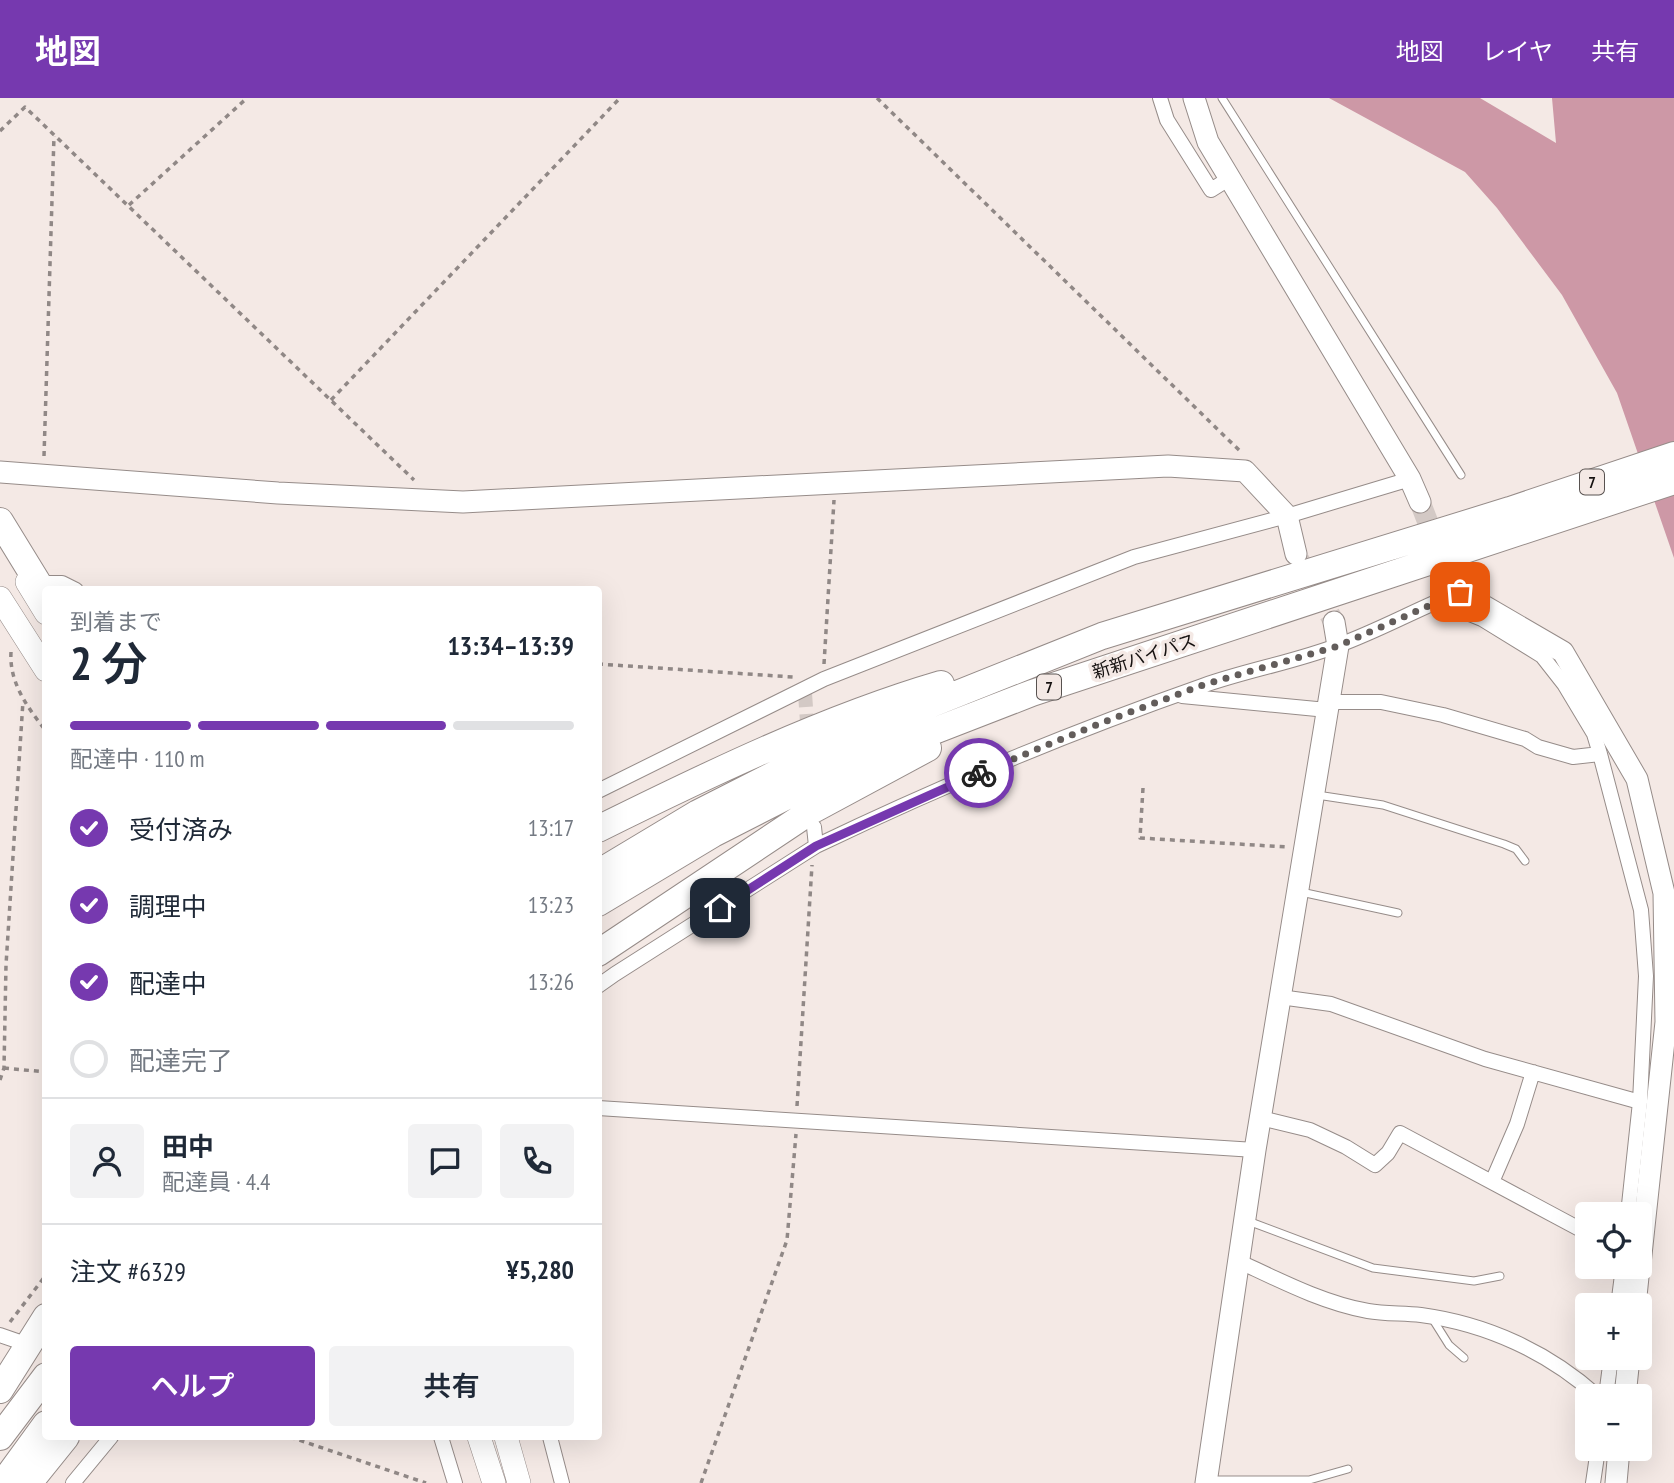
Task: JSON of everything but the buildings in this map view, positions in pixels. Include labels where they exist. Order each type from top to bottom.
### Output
[{"type":"highway","name":"新新バイパス","points":[[602,901],[713,834],[854,762],[1032,693],[1517,520],[1674,455]]},
{"type":"highway","name":"新新バイパス","points":[[602,871],[698,813],[842,740],[1102,636],[1517,520],[1674,481]]},
{"type":"highway","points":[[0,521],[38,588]]},
{"type":"highway","points":[[602,827],[669,794],[900,696],[1102,636]]},
{"type":"highway","points":[[602,950],[711,875],[811,811],[1032,693]]},
{"type":"highway","points":[[0,1390],[42,1323]]},
{"type":"highway","points":[[0,1437],[42,1381]]},
{"type":"highway","points":[[3,1483],[42,1429]]},
{"type":"highway","points":[[29,1483],[64,1440]]},
{"type":"main road","points":[[0,537],[38,588]]},
{"type":"main road","points":[[0,598],[42,664]]},
{"type":"main road","points":[[480,1440],[494,1483]]},
{"type":"main road","points":[[507,1440],[519,1483]]},
{"type":"street","points":[[1160,98],[1167,120],[1211,190],[1230,178]]},
{"type":"street","points":[[1194,98],[1208,142],[1410,479],[1420,502]]},
{"type":"street","points":[[0,472],[278,493],[435,501],[524,500],[1168,466],[1245,471],[1287,516],[1296,554]]},
{"type":"street","points":[[602,789],[824,679],[1134,557],[1287,516],[1410,479]]},
{"type":"street","points":[[1445,567],[1460,592],[1563,652],[1637,779],[1664,893],[1666,1022],[1647,1202]]},
{"type":"street","points":[[48,586],[62,583],[68,586]]},
{"type":"street","points":[[602,983],[816,846],[943,788],[1177,695],[1338,646],[1460,592]]},
{"type":"street","points":[[1438,601],[1482,619],[1542,656],[1564,684],[1594,733],[1641,910],[1646,976],[1640,1102],[1629,1202]]},
{"type":"street","points":[[1206,1481],[1255,1150],[1338,646],[1334,622]]},
{"type":"street","points":[[805,693],[824,679]]},
{"type":"street","points":[[1177,695],[1328,706],[1381,702],[1443,715],[1525,739],[1538,747],[1573,757],[1600,754]]},
{"type":"street","points":[[814,827],[816,846]]},
{"type":"street","points":[[1280,996],[1331,1004],[1385,1021],[1463,1052],[1640,1102]]},
{"type":"street","points":[[1492,1182],[1517,1124],[1533,1072]]},
{"type":"street","points":[[602,1108],[1255,1150]]},
{"type":"street","points":[[1261,1118],[1310,1130],[1376,1165],[1388,1153],[1400,1133],[1575,1227]]},
{"type":"street","points":[[1238,1261],[1305,1292],[1367,1311],[1432,1317],[1481,1327],[1543,1357],[1583,1384]]},
{"type":"street","points":[[0,1335],[23,1343]]},
{"type":"street","points":[[73,1483],[109,1440]]},
{"type":"street","points":[[442,1440],[456,1483]]},
{"type":"street","points":[[551,1440],[562,1483]]},
{"type":"street","points":[[1593,1483],[1596,1461]]},
{"type":"street","points":[[1616,1483],[1618,1461]]},
{"type":"lane","points":[[1222,98],[1461,475]]},
{"type":"lane","points":[[1313,794],[1383,804],[1416,814],[1516,849],[1525,861]]},
{"type":"lane","points":[[1297,891],[1398,914]]},
{"type":"lane","points":[[1244,1220],[1373,1268],[1474,1281],[1500,1276]]},
{"type":"lane","points":[[1432,1317],[1448,1345],[1464,1358]]},
{"type":"lane","points":[[1206,1481],[1309,1480],[1348,1469]]},
{"type":"path","points":[[129,205],[247,98]]},
{"type":"path","points":[[331,400],[620,98]]},
{"type":"path","points":[[877,98],[1248,458],[1245,471]]},
{"type":"path","points":[[0,131],[25,107],[435,501]]},
{"type":"path","points":[[43,475],[54,136]]},
{"type":"path","points":[[602,664],[824,679],[835,484]]},
{"type":"path","points":[[13,618],[10,664],[23,701],[42,726]]},
{"type":"path","points":[[0,1080],[4,1068],[6,965],[23,701]]},
{"type":"path","points":[[1143,788],[1140,838],[1304,848]]},
{"type":"path","points":[[701,1483],[787,1240],[812,867],[816,846]]},
{"type":"path","points":[[0,963],[6,965]]},
{"type":"path","points":[[4,1068],[42,1072]]},
{"type":"path","points":[[0,1335],[42,1280]]},
{"type":"path","points":[[299,1440],[426,1483]]},
{"type":"shaded area","points":[[1329,98],[1480,98],[1556,143],[1552,98],[1674,98],[1674,558],[1617,393],[1562,295],[1497,208],[1465,172]]},
{"type":"tunnel","points":[[1420,502],[1437,546]]},
{"type":"tunnel","points":[[1299,560],[1334,622]]},
{"type":"tunnel","points":[[805,693],[808,737]]},
{"type":"way so far","points":[[979,773],[1203,685],[1338,646],[1460,592]]},
{"type":"route","points":[[720,908],[816,846],[979,773]]}]
